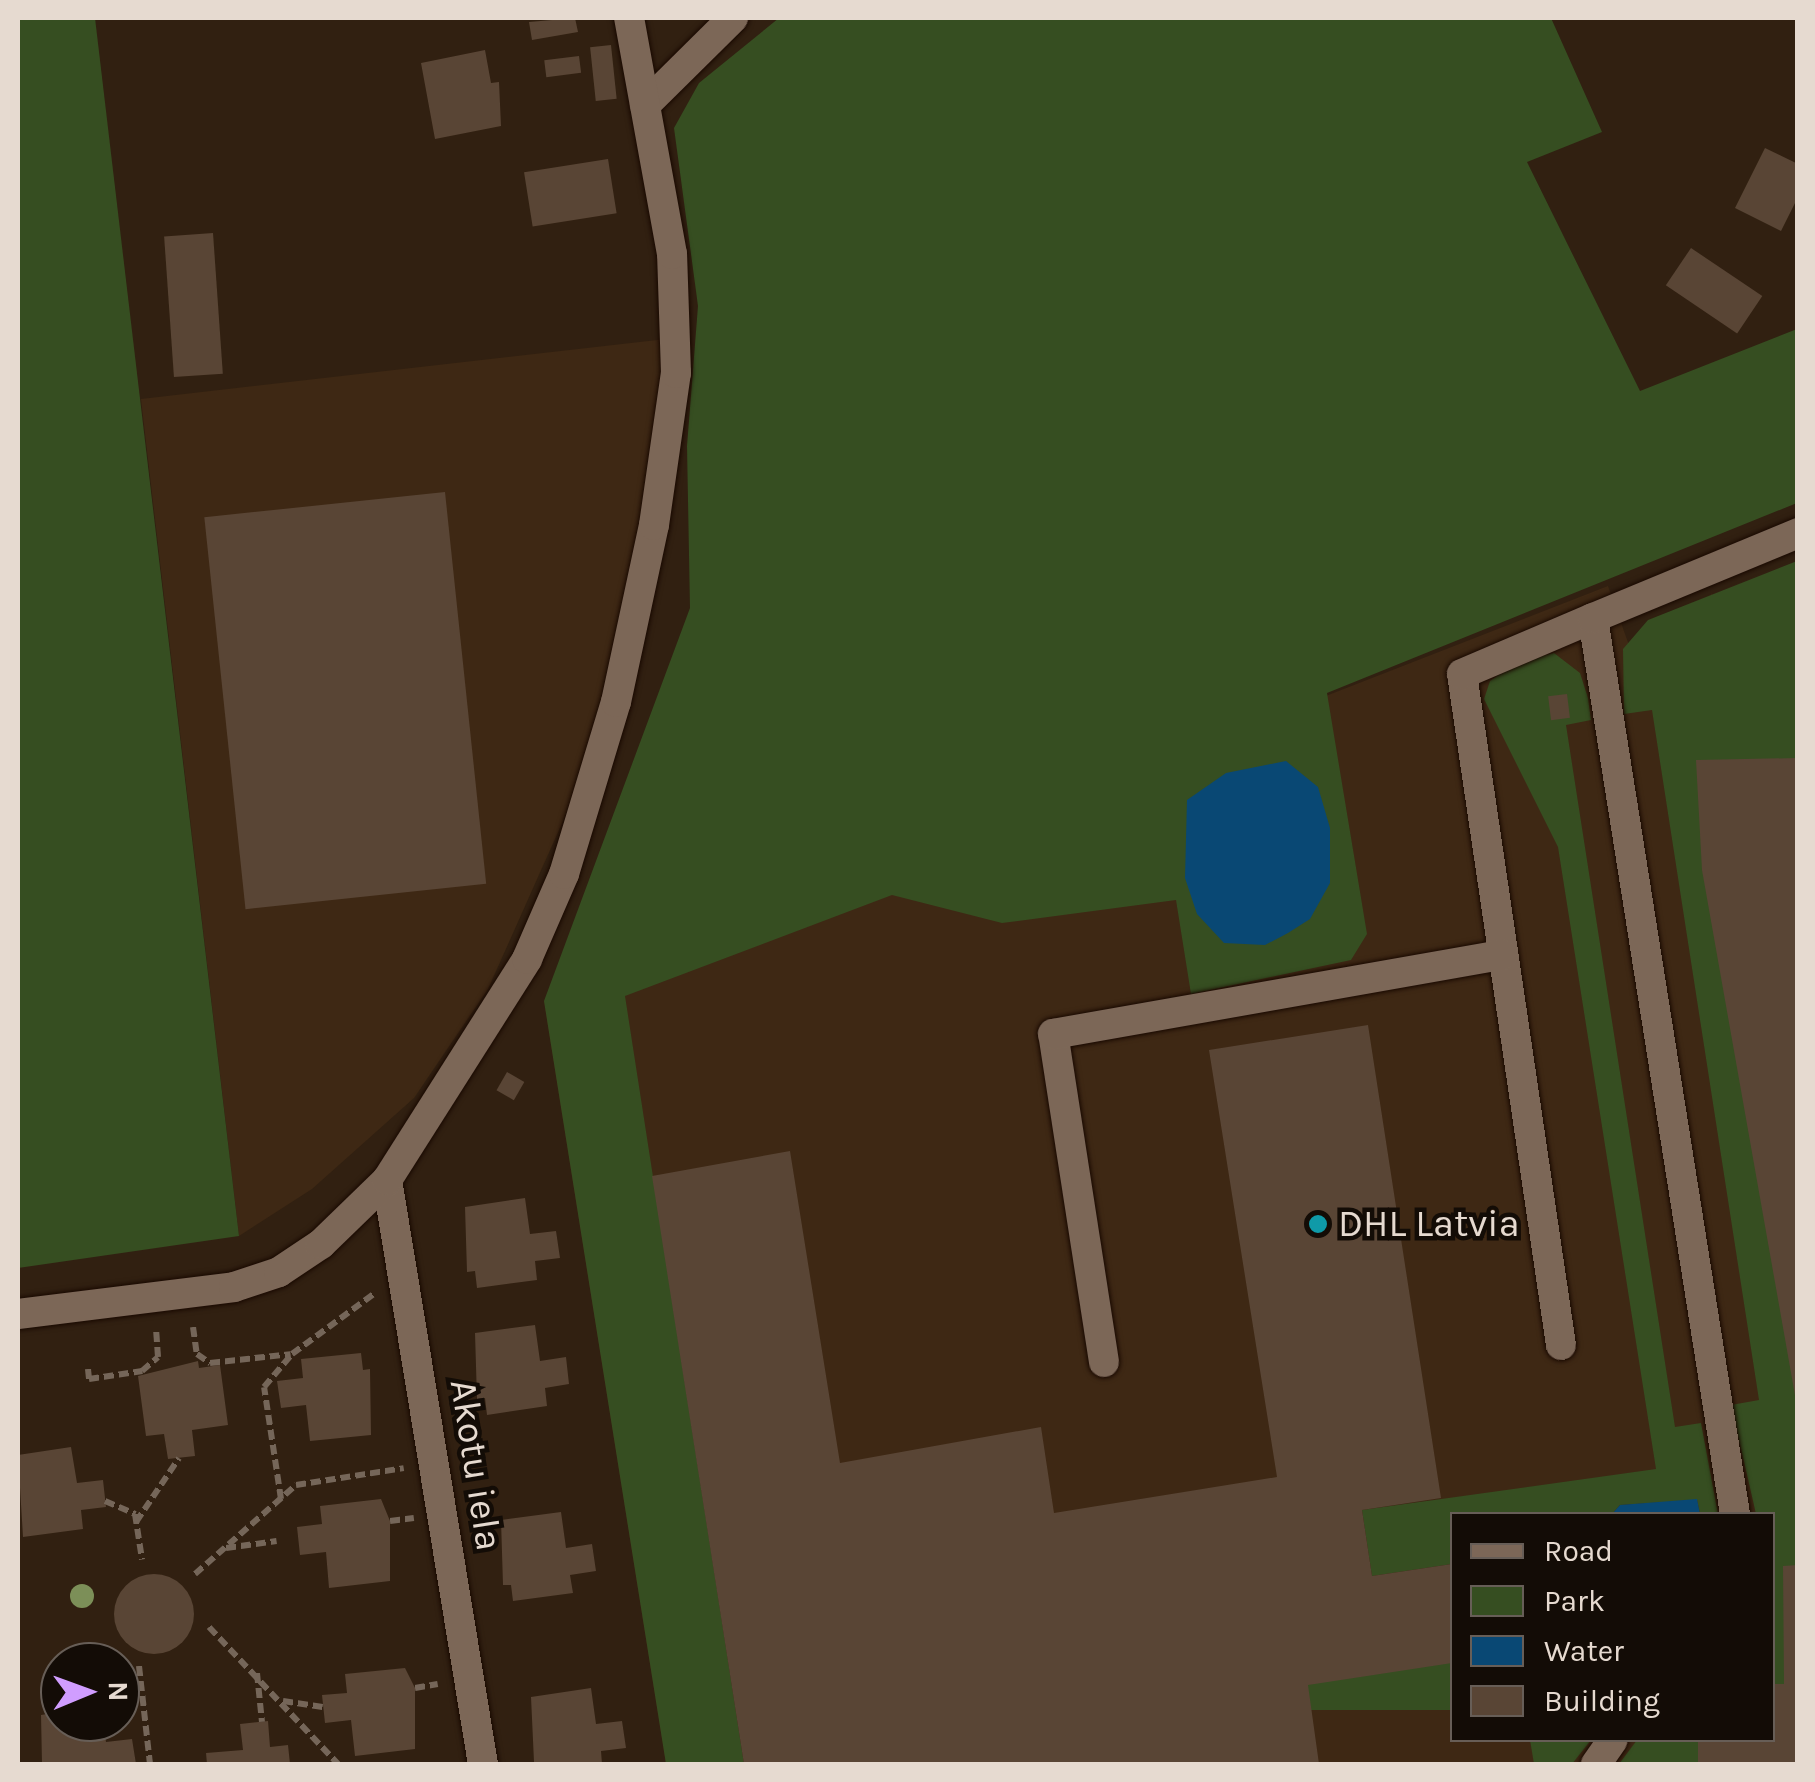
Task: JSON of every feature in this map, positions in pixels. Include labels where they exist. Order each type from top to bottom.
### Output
[{"type":"street","points":[[18,1314],[150,1298],[279,1272],[321,1244],[387,1180],[527,959],[564,874],[616,702],[676,373],[672,254],[629,18]]},
{"type":"street","points":[[645,105],[733,18]]},
{"type":"street","points":[[1561,1345],[1462,674],[1798,533]]},
{"type":"street","points":[[1593,618],[1736,1512]]},
{"type":"street","points":[[1104,1362],[1053,1034],[1503,954]]},
{"type":"street","name":"Akotu iela","points":[[387,1180],[483,1764]]},
{"type":"street","points":[[1596,1764],[1612,1742]]},
{"type":"path","points":[[281,1498],[264,1387],[292,1354],[388,1284],[406,1279]]},
{"type":"path","points":[[88,1370],[89,1379],[142,1371],[158,1358],[150,1298]]},
{"type":"path","points":[[193,1328],[197,1354],[210,1362],[292,1354]]},
{"type":"path","points":[[142,1559],[136,1522],[179,1458]]},
{"type":"path","points":[[195,1574],[296,1485],[436,1463]]},
{"type":"path","points":[[106,1501],[136,1522]]},
{"type":"path","points":[[225,1548],[276,1541]]},
{"type":"path","points":[[209,1627],[256,1672],[338,1764]]},
{"type":"path","points":[[256,1672],[262,1722]]},
{"type":"path","points":[[140,1675],[150,1764]]},
{"type":"path","points":[[282,1700],[323,1707]]},
{"type":"shaded area","points":[[666,339],[642,521],[584,774],[488,989],[414,1098],[312,1189],[239,1236],[141,399]]},
{"type":"shaded area","points":[[1608,586],[1652,710],[1712,593],[1797,1764],[666,1764],[544,1001]]},
{"type":"green space","points":[[18,18],[95,18],[239,1236],[18,1268]]},
{"type":"green space","points":[[779,18],[1551,18],[1602,132],[1527,162],[1640,391],[1797,329],[1797,503],[1327,693],[1367,934],[1351,960],[1191,994],[1176,900],[1002,923],[892,895],[625,996],[744,1764],[666,1764],[544,1001],[690,608],[687,446],[698,306],[674,128],[699,83]]},
{"type":"green space","points":[[1797,561],[1797,1764],[1619,1764],[1636,1742],[1775,1742],[1775,1512],[1756,1512],[1731,1405],[1759,1400],[1652,710],[1624,714],[1623,649],[1648,620]]},
{"type":"green space","points":[[1554,653],[1580,673],[1588,698],[1591,720],[1566,725],[1675,1427],[1701,1423],[1718,1512],[1700,1512],[1697,1500],[1620,1505],[1614,1512],[1450,1512],[1450,1564],[1372,1576],[1362,1510],[1656,1469],[1558,847],[1484,699],[1490,681],[1517,662]]},
{"type":"green space","points":[[1306,1663],[1450,1663],[1450,1710],[1306,1710]]},
{"type":"green space","points":[[1530,1742],[1589,1742],[1572,1764],[1534,1764]]},
{"type":"water","points":[[1286,761],[1318,787],[1330,828],[1330,883],[1310,919],[1288,933],[1265,945],[1224,943],[1197,914],[1185,878],[1187,800],[1226,773]]},
{"type":"water","points":[[1697,1499],[1700,1512],[1614,1512],[1620,1505]]},
{"type":"building","points":[[575,18],[578,32],[532,40],[529,22]]},
{"type":"building","points":[[611,45],[617,99],[596,101],[590,47]]},
{"type":"building","points":[[485,50],[491,83],[499,82],[501,126],[435,139],[421,63]]},
{"type":"building","points":[[579,56],[581,73],[546,77],[544,60]]},
{"type":"building","points":[[1765,148],[1798,164],[1798,197],[1781,231],[1735,208]]},
{"type":"building","points":[[608,159],[617,213],[533,227],[524,172]]},
{"type":"building","points":[[213,233],[223,374],[174,377],[164,236]]},
{"type":"building","points":[[1691,248],[1762,296],[1737,333],[1666,285]]},
{"type":"building","points":[[445,492],[486,884],[246,909],[204,517]]},
{"type":"building","points":[[1567,694],[1570,718],[1551,720],[1548,696]]},
{"type":"building","points":[[1798,758],[1796,1401],[1702,870],[1696,760]]},
{"type":"building","points":[[1368,1025],[1441,1498],[1362,1510],[1372,1576],[1450,1564],[1450,1663],[1308,1685],[1319,1764],[744,1764],[652,1176],[790,1151],[840,1463],[1041,1427],[1054,1513],[1277,1477],[1209,1050]]},
{"type":"building","points":[[507,1072],[524,1082],[514,1100],[497,1090]]},
{"type":"building","points":[[525,1198],[530,1234],[556,1231],[560,1258],[535,1261],[537,1280],[477,1288],[475,1271],[467,1272],[465,1207]]},
{"type":"building","points":[[535,1325],[540,1361],[566,1357],[569,1384],[545,1388],[547,1406],[487,1415],[485,1398],[477,1399],[475,1333]]},
{"type":"building","points":[[361,1353],[363,1370],[370,1369],[371,1435],[310,1441],[306,1405],[281,1408],[277,1381],[303,1378],[301,1359]]},
{"type":"building","points":[[198,1361],[199,1368],[220,1365],[228,1425],[192,1430],[195,1456],[168,1459],[164,1434],[146,1436],[138,1376]]},
{"type":"building","points":[[71,1447],[77,1483],[103,1480],[106,1507],[81,1510],[83,1529],[23,1537],[18,1455]]},
{"type":"building","points":[[381,1499],[390,1521],[390,1581],[329,1588],[326,1552],[300,1555],[297,1527],[322,1524],[320,1506]]},
{"type":"building","points":[[561,1512],[566,1548],[592,1544],[596,1571],[570,1575],[573,1593],[513,1601],[511,1585],[503,1585],[501,1520]]},
{"type":"building","points":[[1798,1565],[1798,1764],[1698,1764],[1698,1742],[1775,1742],[1775,1684],[1784,1684],[1783,1566]]},
{"type":"building","points":[[146,1575],[162,1575],[176,1581],[193,1606],[193,1622],[187,1636],[162,1653],[140,1651],[140,1642],[126,1642],[115,1622],[115,1606],[121,1592]]},
{"type":"building","points":[[405,1668],[415,1688],[415,1749],[355,1756],[351,1720],[325,1723],[322,1695],[347,1693],[345,1674]]},
{"type":"building","points":[[591,1688],[596,1724],[622,1721],[626,1748],[601,1751],[602,1764],[534,1762],[531,1697]]},
{"type":"building","points":[[268,1721],[270,1747],[288,1745],[290,1764],[207,1764],[206,1753],[243,1750],[240,1724]]},
{"type":"building","points":[[42,1742],[132,1742],[136,1764],[42,1764]]},
{"type":"place","name":"DHL Latvia","points":[[1318,1224]]}]
